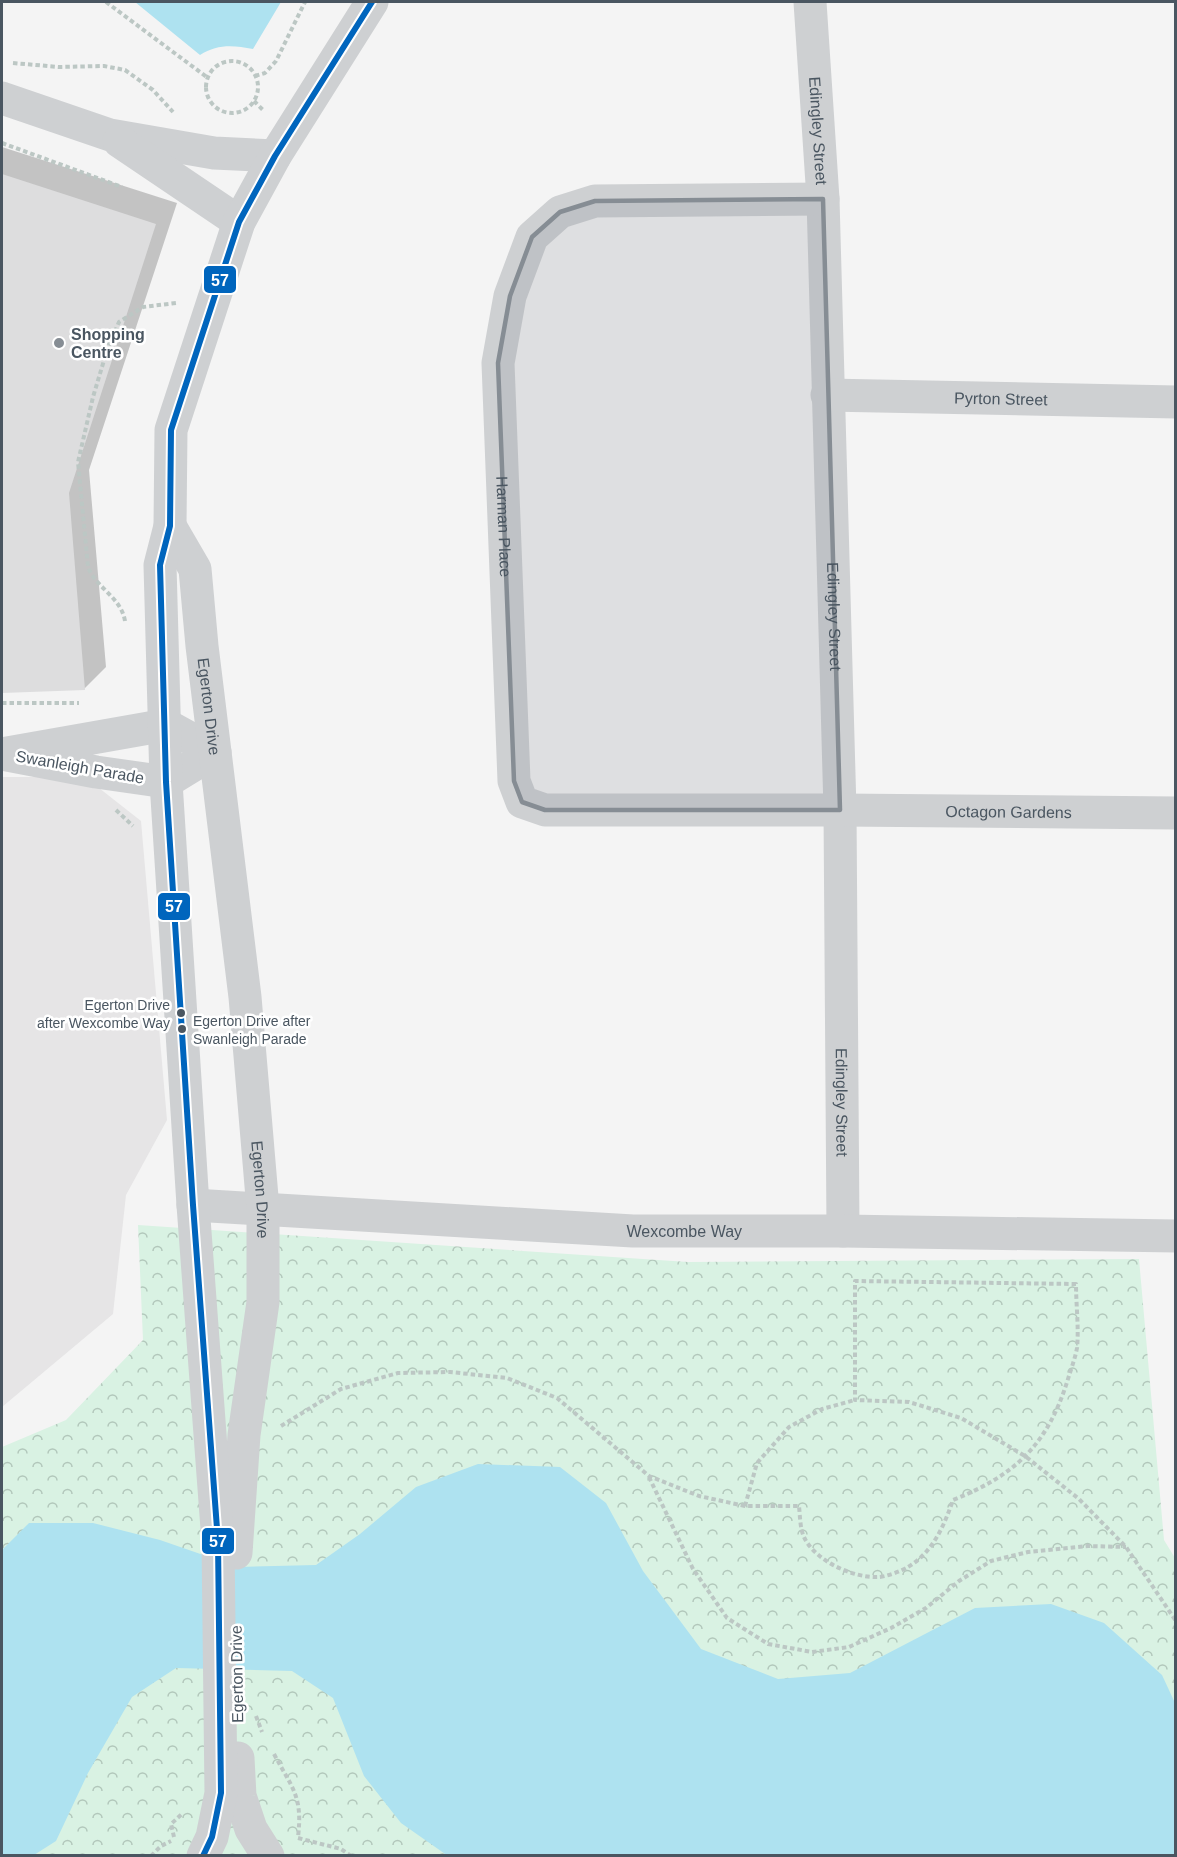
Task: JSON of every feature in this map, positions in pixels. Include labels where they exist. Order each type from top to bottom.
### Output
[{"type":"street","name":"Egerton Drive","points":[[268,1856],[251,1828],[240,1796],[227,1543],[193,1205],[166,782],[160,565],[170,526],[171,430],[239,222],[275,156],[372,2]]},
{"type":"street","name":"Edingley Street","points":[[810,2],[824,199],[827,395],[840,810],[843,1231]]},
{"type":"street","points":[[2,98],[110,135],[214,153],[275,156]]},
{"type":"street","points":[[110,135],[239,222]]},
{"type":"street","name":"Harman Place","points":[[824,199],[596,201],[560,212],[532,237],[510,296],[498,363],[514,781],[522,802],[545,810],[840,810]]},
{"type":"street","name":"Pyrton Street","points":[[827,395],[1176,402]]},
{"type":"street","name":"Egerton Drive","points":[[170,526],[195,569],[245,997],[262,1209],[262,1302],[227,1543]]},
{"type":"street","points":[[166,725],[215,752]]},
{"type":"street","name":"Swanleigh Parade","points":[[166,725],[2,754],[96,772],[166,782],[215,752]]},
{"type":"street","name":"Octagon Gardens","points":[[840,810],[1176,813]]},
{"type":"street","name":"Wexcombe Way","points":[[193,1205],[633,1231],[843,1231],[1176,1236]]},
{"type":"street","name":"Egerton Drive","points":[[202,1856],[212,1837],[237,1704]]},
{"type":"path","points":[[106,2],[208,78]]},
{"type":"path","points":[[255,76],[265,73],[276,61],[305,2]]},
{"type":"path","points":[[2,61],[59,67],[104,66],[125,70],[153,90],[178,119]]},
{"type":"path","points":[[235,61],[250,69],[255,76],[258,84],[254,101],[240,111],[224,111],[216,107],[207,94],[208,78],[218,65],[235,61]]},
{"type":"path","points":[[254,101],[264,111]]},
{"type":"path","points":[[126,626],[124,615],[114,598],[92,577],[87,558],[78,462],[93,397],[108,347],[119,322],[143,308],[164,304],[177,303],[209,311]]},
{"type":"path","points":[[2,703],[85,703]]},
{"type":"path","points":[[272,1431],[341,1389],[398,1373],[450,1372],[507,1378],[556,1398],[649,1476],[699,1496],[745,1506],[799,1506],[804,1537],[822,1560],[844,1571],[878,1577],[907,1568],[926,1552],[944,1528],[954,1500],[982,1488],[1013,1469],[1041,1439],[1061,1401],[1077,1349],[1076,1284],[855,1281],[855,1400]]},
{"type":"path","points":[[745,1506],[756,1463],[789,1427],[822,1409],[855,1400],[909,1402],[961,1418],[1025,1456],[1079,1499],[1126,1547],[1176,1621]]},
{"type":"path","points":[[649,1476],[693,1569],[728,1618],[768,1644],[812,1652],[849,1647],[891,1628],[926,1608],[959,1581],[991,1561],[1028,1552],[1088,1546],[1126,1547]]},
{"type":"path","points":[[237,1704],[258,1722],[267,1741]]},
{"type":"path","points":[[272,1750],[295,1790],[300,1808],[297,1838]]},
{"type":"highlighted area","points":[[823,199],[840,810],[545,810],[522,802],[514,781],[498,363],[510,296],[532,237],[560,212],[595,201]]},
{"type":"shaded area","points":[[2,777],[85,777],[141,821],[167,1120],[126,1195],[113,1314],[2,1407]]},
{"type":"green space","points":[[138,1225],[688,1262],[1139,1259],[1164,1540],[1175,1558],[1175,1855],[2,1855],[2,1447],[66,1420],[143,1340]]},
{"type":"water","points":[[135,2],[281,2],[253,49],[225,46],[200,55]]},
{"type":"water","points":[[478,1464],[560,1467],[606,1503],[643,1571],[701,1649],[778,1679],[850,1673],[975,1608],[1051,1604],[1104,1623],[1162,1675],[1175,1703],[1175,1855],[448,1856],[401,1823],[364,1776],[333,1698],[292,1671],[176,1668],[132,1697],[88,1773],[56,1841],[34,1855],[2,1856],[2,1550],[29,1523],[93,1523],[160,1540],[238,1567],[316,1565],[360,1534],[416,1487]]},
{"type":"building","name":"Shopping Centre","points":[[2,174],[156,224],[69,493],[85,690],[2,693]]},
{"type":"transit line","name":"57","points":[[203,1856],[212,1837],[221,1793],[218,1542],[193,1205],[166,782],[160,565],[170,526],[171,430],[239,222],[275,156],[372,2]]},
{"type":"place","name":"Shopping Centre","points":[[59,343]]},
{"type":"place","name":"Egerton Drive after Wexcombe Way","points":[[181,1013]]},
{"type":"place","name":"Egerton Drive after Swanleigh Parade","points":[[182,1029]]}]
